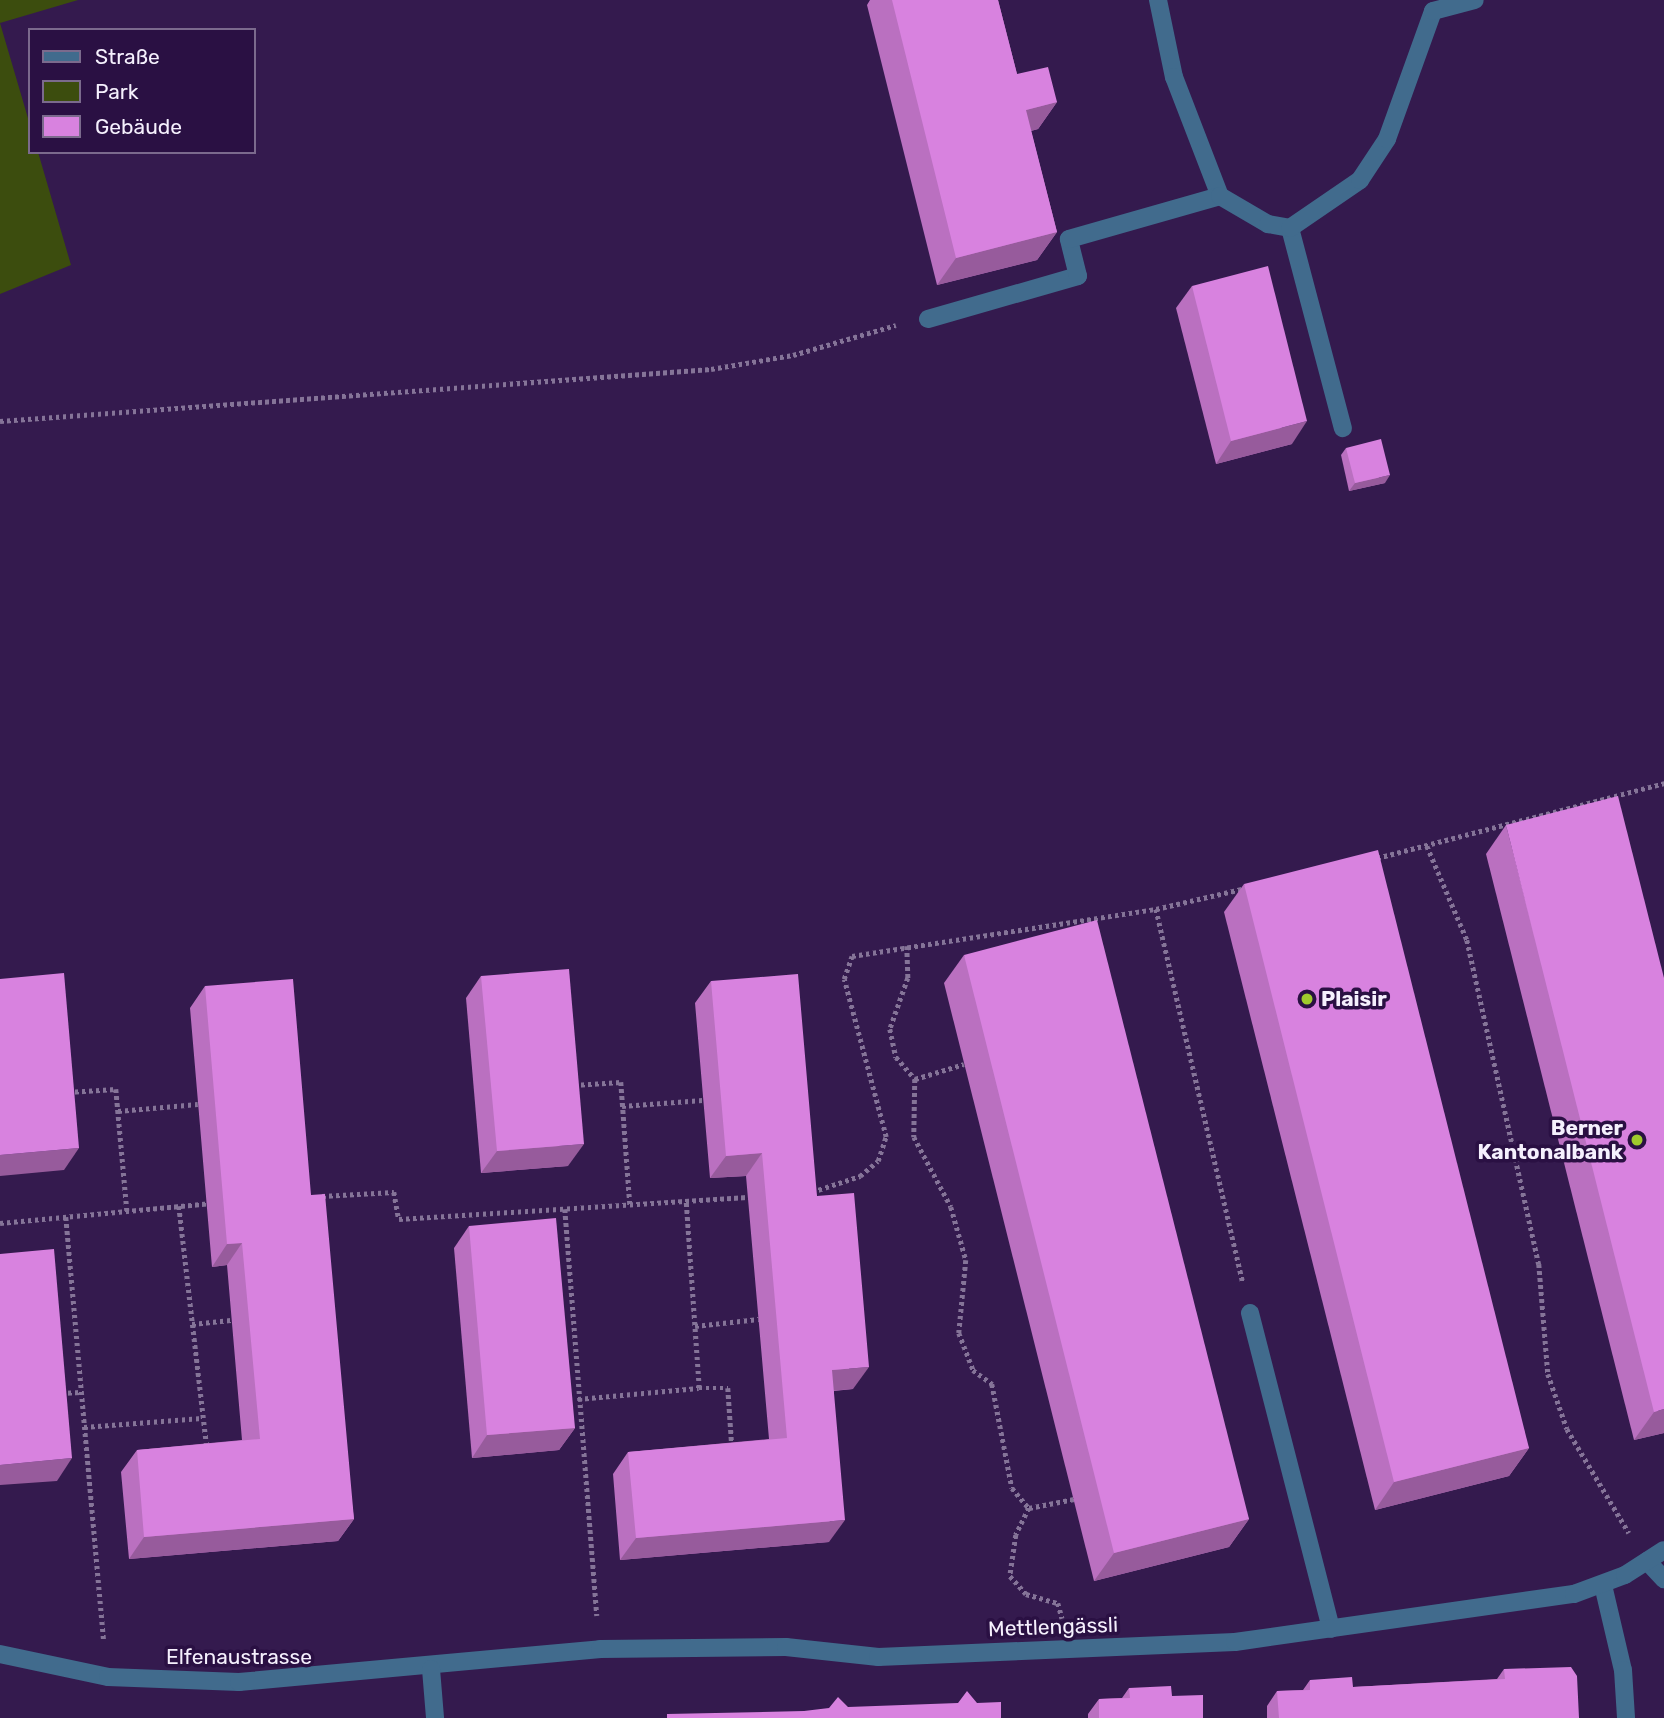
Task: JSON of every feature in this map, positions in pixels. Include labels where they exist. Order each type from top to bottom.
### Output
[{"type":"street","points":[[1158,0],[1174,76],[1220,196],[1268,224],[1290,228],[1360,180],[1387,139],[1427,6],[1475,0]]},
{"type":"street","points":[[928,318],[1078,276],[1069,239],[1220,196]]},
{"type":"street","points":[[1290,228],[1343,428]]},
{"type":"street","points":[[1250,1313],[1331,1629]]},
{"type":"street","name":"Mettlengässli","points":[[431,1669],[600,1649],[786,1647],[878,1657],[1247,1641],[1603,1585],[1664,1550]]},
{"type":"street","points":[[1647,1561],[1664,1579]]},
{"type":"street","points":[[1603,1585],[1623,1670],[1626,1718]]},
{"type":"street","name":"Elfenaustrasse","points":[[0,1654],[108,1677],[239,1682],[431,1669]]},
{"type":"street","points":[[431,1669],[435,1718]]},
{"type":"path","points":[[0,421],[711,369],[928,318]]},
{"type":"path","points":[[1373,859],[1664,783]]},
{"type":"path","points":[[1427,846],[1467,940],[1539,1264],[1548,1374],[1567,1429],[1647,1561]]},
{"type":"path","points":[[801,1193],[860,1176],[884,1149],[844,979],[852,957],[907,946],[1156,909],[1251,887]]},
{"type":"path","points":[[1156,909],[1250,1313]]},
{"type":"path","points":[[907,946],[908,978],[890,1029],[896,1057],[915,1079],[914,1137],[951,1207],[966,1260],[959,1334],[973,1370],[992,1384],[1012,1488],[1029,1508]]},
{"type":"path","points":[[915,1079],[964,1064]]},
{"type":"path","points":[[562,1086],[621,1082],[630,1205]]},
{"type":"path","points":[[57,1093],[116,1089],[127,1211]]},
{"type":"path","points":[[622,1106],[703,1100]]},
{"type":"path","points":[[118,1111],[198,1104]]},
{"type":"path","points":[[317,1196],[394,1192],[399,1219],[767,1196]]},
{"type":"path","points":[[0,1223],[228,1201]]},
{"type":"path","points":[[687,1201],[699,1388]]},
{"type":"path","points":[[179,1206],[208,1452]]},
{"type":"path","points":[[565,1209],[578,1399],[600,1649]]},
{"type":"path","points":[[66,1217],[108,1677]]},
{"type":"path","points":[[695,1326],[759,1319]]},
{"type":"path","points":[[192,1324],[231,1320]]},
{"type":"path","points":[[563,1361],[575,1360]]},
{"type":"path","points":[[578,1399],[699,1388],[728,1388],[732,1451]]},
{"type":"path","points":[[49,1394],[81,1392]]},
{"type":"path","points":[[84,1427],[202,1418]]},
{"type":"path","points":[[1029,1508],[1074,1499]]},
{"type":"path","points":[[1029,1508],[1016,1535],[1010,1576],[1026,1594],[1058,1603],[1065,1648]]},
{"type":"green space","points":[[0,0],[78,0],[0,23]]},
{"type":"green space","points":[[0,23],[28,118],[28,154],[39,154],[71,265],[0,294]]},
{"type":"building","points":[[892,0],[998,0],[1017,74],[1048,67],[1057,102],[1026,110],[1057,232],[956,258]]},
{"type":"building","points":[[1268,266],[1307,421],[1231,441],[1192,286]]},
{"type":"building","points":[[1381,439],[1390,475],[1355,483],[1346,448]]},
{"type":"building","points":[[1618,796],[1664,978],[1664,1409],[1654,1412],[1506,825]]},
{"type":"building","points":[[1378,850],[1529,1448],[1394,1482],[1244,884]]},
{"type":"building","points":[[1097,920],[1249,1519],[1114,1553],[964,955]]},
{"type":"building","points":[[569,969],[584,1144],[497,1151],[481,976]]},
{"type":"building","points":[[64,973],[79,1148],[0,1155],[0,979]]},
{"type":"building","points":[[798,974],[817,1196],[854,1193],[869,1367],[832,1370],[845,1520],[636,1538],[628,1452],[787,1438],[762,1153],[726,1156],[711,981]]},
{"type":"building","points":[[293,979],[311,1195],[325,1194],[354,1519],[144,1537],[137,1450],[260,1439],[242,1243],[227,1244],[205,986]]},
{"type":"building","points":[[556,1218],[575,1428],[487,1435],[469,1226]]},
{"type":"building","points":[[54,1249],[72,1458],[0,1465],[0,1254]]},
{"type":"building","points":[[1571,1667],[1577,1676],[1579,1718],[1279,1718],[1277,1691],[1310,1690],[1310,1680],[1352,1677],[1353,1687],[1505,1679],[1504,1669]]},
{"type":"building","points":[[1171,1686],[1172,1696],[1203,1695],[1203,1718],[1099,1718],[1099,1699],[1130,1698],[1129,1688]]},
{"type":"building","points":[[967,1691],[977,1703],[1001,1702],[1001,1718],[667,1718],[667,1714],[829,1708],[838,1697],[848,1707],[958,1703]]},
{"type":"place","name":"Plaisir","points":[[1307,999]]},
{"type":"place","name":"Berner Kantonalbank","points":[[1637,1140]]}]
